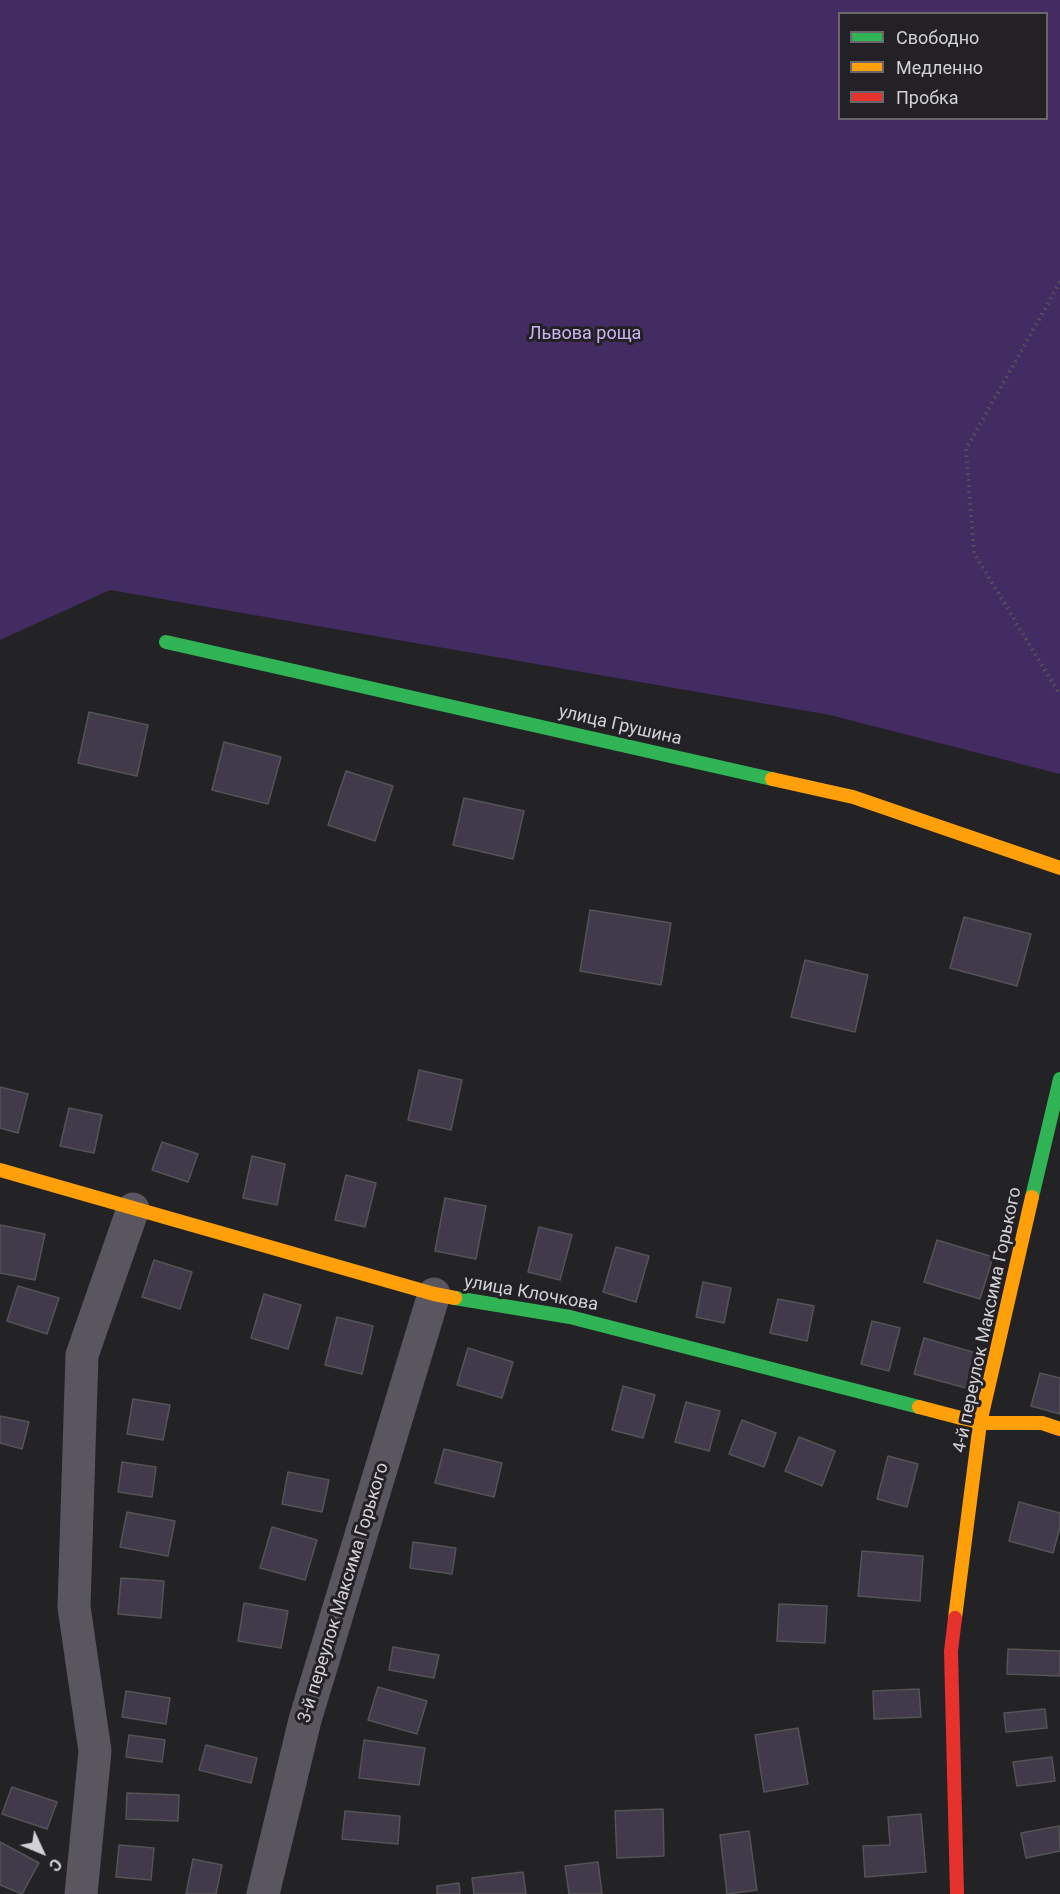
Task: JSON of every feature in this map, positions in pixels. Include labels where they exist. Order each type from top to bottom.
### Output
[{"type":"street","name":"улица Грушина","points":[[166,642],[853,797],[1060,867]]},
{"type":"street","name":"4-й переулок Максима Горького","points":[[957,1894],[951,1651],[980,1423],[1060,1079]]},
{"type":"street","name":"улица Клочкова","points":[[0,1170],[435,1294],[570,1317],[980,1423],[1042,1423],[1060,1430]]},
{"type":"street","points":[[81,1894],[95,1751],[74,1606],[82,1355],[133,1209]]},
{"type":"street","name":"3-й переулок Максима Горького","points":[[263,1894],[305,1720],[435,1294]]},
{"type":"path","points":[[1060,282],[966,449],[974,553],[1060,695]]},
{"type":"green space","name":"Львова роща","points":[[0,0],[1060,0],[1060,774],[830,715],[110,590],[0,640]]},
{"type":"building","points":[[89,712],[148,725],[137,776],[78,763]]},
{"type":"building","points":[[224,742],[281,757],[268,804],[212,790]]},
{"type":"building","points":[[346,771],[393,786],[375,841],[328,825]]},
{"type":"building","points":[[464,798],[524,811],[513,859],[453,845]]},
{"type":"building","points":[[590,910],[671,923],[661,985],[580,971]]},
{"type":"building","points":[[964,917],[1031,934],[1017,986],[950,968]]},
{"type":"building","points":[[805,960],[868,975],[855,1032],[791,1017]]},
{"type":"building","points":[[419,1070],[462,1080],[451,1130],[408,1120]]},
{"type":"building","points":[[0,1087],[28,1094],[18,1133],[0,1128]]},
{"type":"building","points":[[69,1108],[102,1115],[94,1153],[60,1146]]},
{"type":"building","points":[[162,1142],[198,1154],[188,1182],[152,1170]]},
{"type":"building","points":[[252,1156],[285,1164],[277,1205],[243,1198]]},
{"type":"building","points":[[346,1175],[376,1183],[365,1227],[335,1220]]},
{"type":"building","points":[[445,1198],[486,1206],[476,1259],[435,1251]]},
{"type":"building","points":[[0,1225],[45,1234],[35,1280],[0,1273]]},
{"type":"building","points":[[539,1227],[572,1235],[560,1280],[528,1272]]},
{"type":"building","points":[[937,1240],[993,1257],[980,1299],[924,1282]]},
{"type":"building","points":[[616,1247],[649,1256],[636,1302],[603,1292]]},
{"type":"building","points":[[154,1260],[192,1272],[180,1309],[142,1297]]},
{"type":"building","points":[[703,1282],[731,1288],[724,1323],[696,1317]]},
{"type":"building","points":[[18,1286],[59,1298],[47,1334],[7,1321]]},
{"type":"building","points":[[264,1294],[301,1305],[288,1349],[251,1338]]},
{"type":"building","points":[[778,1299],[814,1306],[807,1341],[770,1333]]},
{"type":"building","points":[[337,1317],[373,1326],[362,1374],[325,1365]]},
{"type":"building","points":[[872,1321],[900,1328],[889,1371],[861,1364]]},
{"type":"building","points":[[924,1338],[976,1353],[966,1388],[914,1374]]},
{"type":"building","points":[[468,1348],[513,1362],[502,1398],[457,1385]]},
{"type":"building","points":[[1040,1373],[1060,1378],[1060,1414],[1031,1406]]},
{"type":"building","points":[[623,1386],[655,1395],[643,1438],[612,1430]]},
{"type":"building","points":[[133,1399],[170,1405],[163,1440],[127,1434]]},
{"type":"building","points":[[686,1402],[720,1411],[709,1451],[675,1442]]},
{"type":"building","points":[[0,1416],[29,1422],[22,1449],[0,1443]]},
{"type":"building","points":[[742,1420],[776,1433],[764,1467],[729,1454]]},
{"type":"building","points":[[799,1437],[835,1451],[822,1486],[785,1471]]},
{"type":"building","points":[[444,1449],[502,1463],[494,1497],[435,1483]]},
{"type":"building","points":[[888,1456],[918,1464],[907,1507],[877,1499]]},
{"type":"building","points":[[122,1462],[156,1467],[152,1497],[118,1492]]},
{"type":"building","points":[[288,1472],[329,1480],[322,1512],[282,1504]]},
{"type":"building","points":[[1019,1502],[1060,1513],[1060,1527],[1053,1553],[1009,1541]]},
{"type":"building","points":[[127,1512],[175,1521],[168,1556],[120,1547]]},
{"type":"building","points":[[272,1527],[317,1540],[305,1580],[260,1568]]},
{"type":"building","points":[[413,1542],[456,1548],[452,1574],[410,1568]]},
{"type":"building","points":[[862,1551],[923,1556],[920,1601],[858,1596]]},
{"type":"building","points":[[121,1578],[164,1581],[161,1618],[118,1614]]},
{"type":"building","points":[[244,1603],[288,1611],[281,1648],[238,1641]]},
{"type":"building","points":[[779,1604],[827,1606],[825,1643],[777,1641]]},
{"type":"building","points":[[393,1647],[439,1655],[434,1678],[389,1670]]},
{"type":"building","points":[[1008,1649],[1060,1651],[1060,1676],[1007,1674]]},
{"type":"building","points":[[378,1687],[427,1701],[417,1734],[368,1720]]},
{"type":"building","points":[[919,1689],[921,1717],[874,1719],[873,1691]]},
{"type":"building","points":[[126,1691],[170,1698],[166,1724],[122,1717]]},
{"type":"building","points":[[1045,1709],[1047,1728],[1006,1732],[1004,1713]]},
{"type":"building","points":[[798,1728],[808,1784],[764,1792],[755,1735]]},
{"type":"building","points":[[129,1735],[165,1740],[162,1762],[126,1757]]},
{"type":"building","points":[[364,1740],[425,1748],[419,1785],[359,1778]]},
{"type":"building","points":[[206,1745],[257,1758],[251,1783],[199,1770]]},
{"type":"building","points":[[1052,1757],[1055,1781],[1017,1786],[1013,1762]]},
{"type":"building","points":[[12,1787],[57,1802],[47,1829],[2,1814]]},
{"type":"building","points":[[127,1793],[179,1795],[178,1821],[126,1819]]},
{"type":"building","points":[[663,1809],[664,1856],[617,1858],[615,1811]]},
{"type":"building","points":[[345,1811],[400,1816],[398,1844],[342,1839]]},
{"type":"building","points":[[921,1814],[926,1872],[865,1877],[863,1846],[890,1845],[888,1817]]},
{"type":"building","points":[[1059,1826],[1060,1851],[1026,1858],[1021,1833]]},
{"type":"building","points":[[749,1831],[757,1890],[727,1894],[720,1835]]},
{"type":"building","points":[[0,1842],[39,1863],[22,1894],[0,1885]]},
{"type":"building","points":[[119,1845],[154,1848],[151,1880],[116,1877]]},
{"type":"building","points":[[193,1859],[222,1865],[216,1894],[186,1894]]},
{"type":"building","points":[[598,1862],[602,1894],[569,1894],[565,1866]]},
{"type":"building","points":[[523,1872],[526,1894],[474,1894],[472,1878]]},
{"type":"building","points":[[459,1883],[460,1894],[437,1894],[437,1886]]},
{"type":"traffic: fast","points":[[166,642],[772,779]]},
{"type":"traffic: fast","points":[[1032,1197],[1060,1079]]},
{"type":"traffic: fast","points":[[455,1298],[570,1317],[919,1407]]},
{"type":"traffic: slow","points":[[772,779],[853,797],[1060,868]]},
{"type":"traffic: slow","points":[[0,1170],[434,1294],[455,1298]]},
{"type":"traffic: slow","points":[[955,1618],[980,1423],[1032,1197]]},
{"type":"traffic: slow","points":[[919,1407],[980,1423],[1042,1423],[1060,1429]]},
{"type":"traffic: jam","points":[[955,1618],[951,1651],[957,1894]]}]
